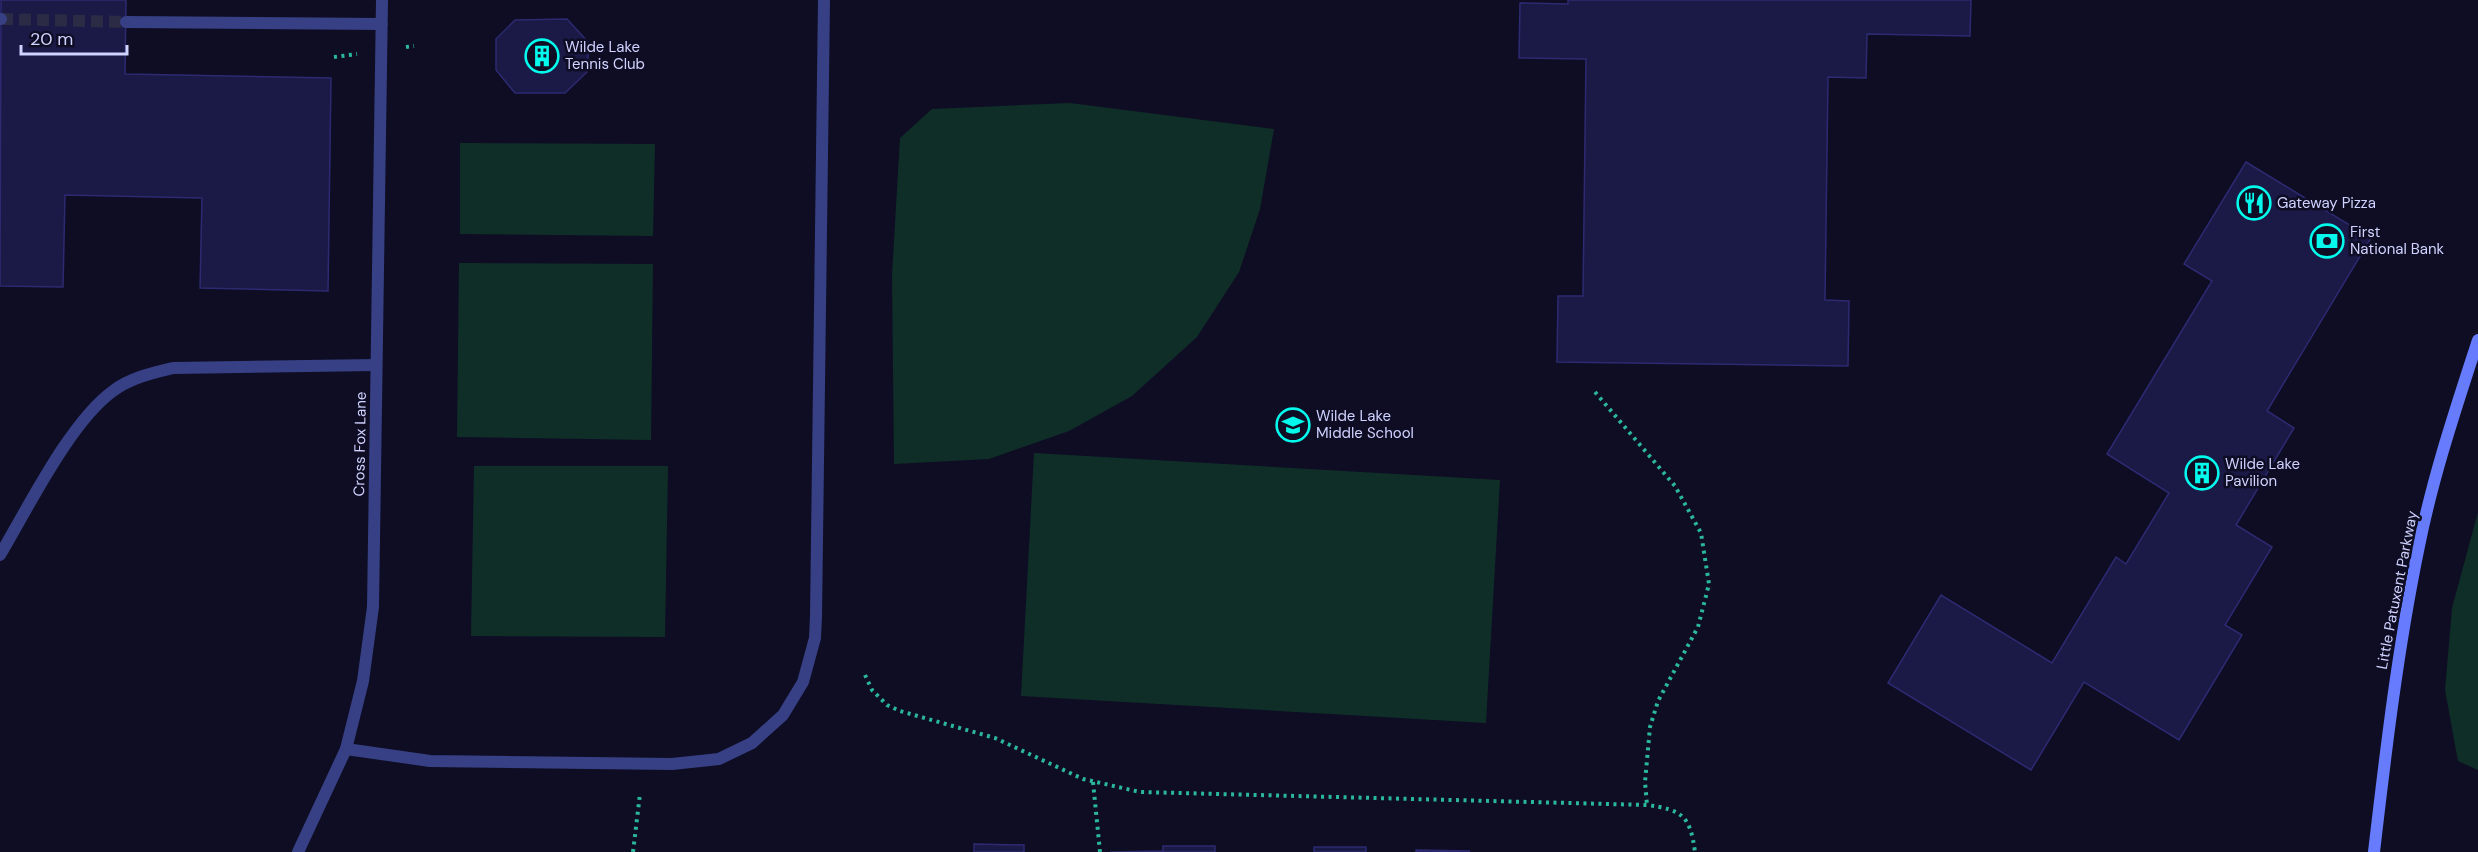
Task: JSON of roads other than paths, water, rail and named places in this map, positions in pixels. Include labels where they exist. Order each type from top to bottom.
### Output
[{"type":"main road","name":"Little Patuxent Parkway","points":[[2374,852],[2393,688],[2419,544],[2453,416],[2478,340]]},
{"type":"street","name":"Cross Fox Lane","points":[[298,852],[346,748],[363,681],[373,607],[382,0]]},
{"type":"street","points":[[346,748],[430,761],[672,764],[719,759],[752,743],[783,716],[803,682],[814,638],[816,616],[824,0]]},
{"type":"street","points":[[126,22],[382,24]]},
{"type":"street","points":[[0,555],[69,440],[88,414],[113,391],[143,375],[173,368],[376,365]]},
{"type":"tunnel","points":[[1,19],[126,22]]},
{"type":"place","name":"Wilde Lake Tennis Club","points":[[542,56]]},
{"type":"place","name":"Gateway Pizza","points":[[2254,203]]},
{"type":"place","name":"First National Bank","points":[[2327,241]]},
{"type":"place","name":"Wilde Lake Middle School","points":[[1293,425]]},
{"type":"place","name":"Wilde Lake Pavilion","points":[[2202,473]]}]
